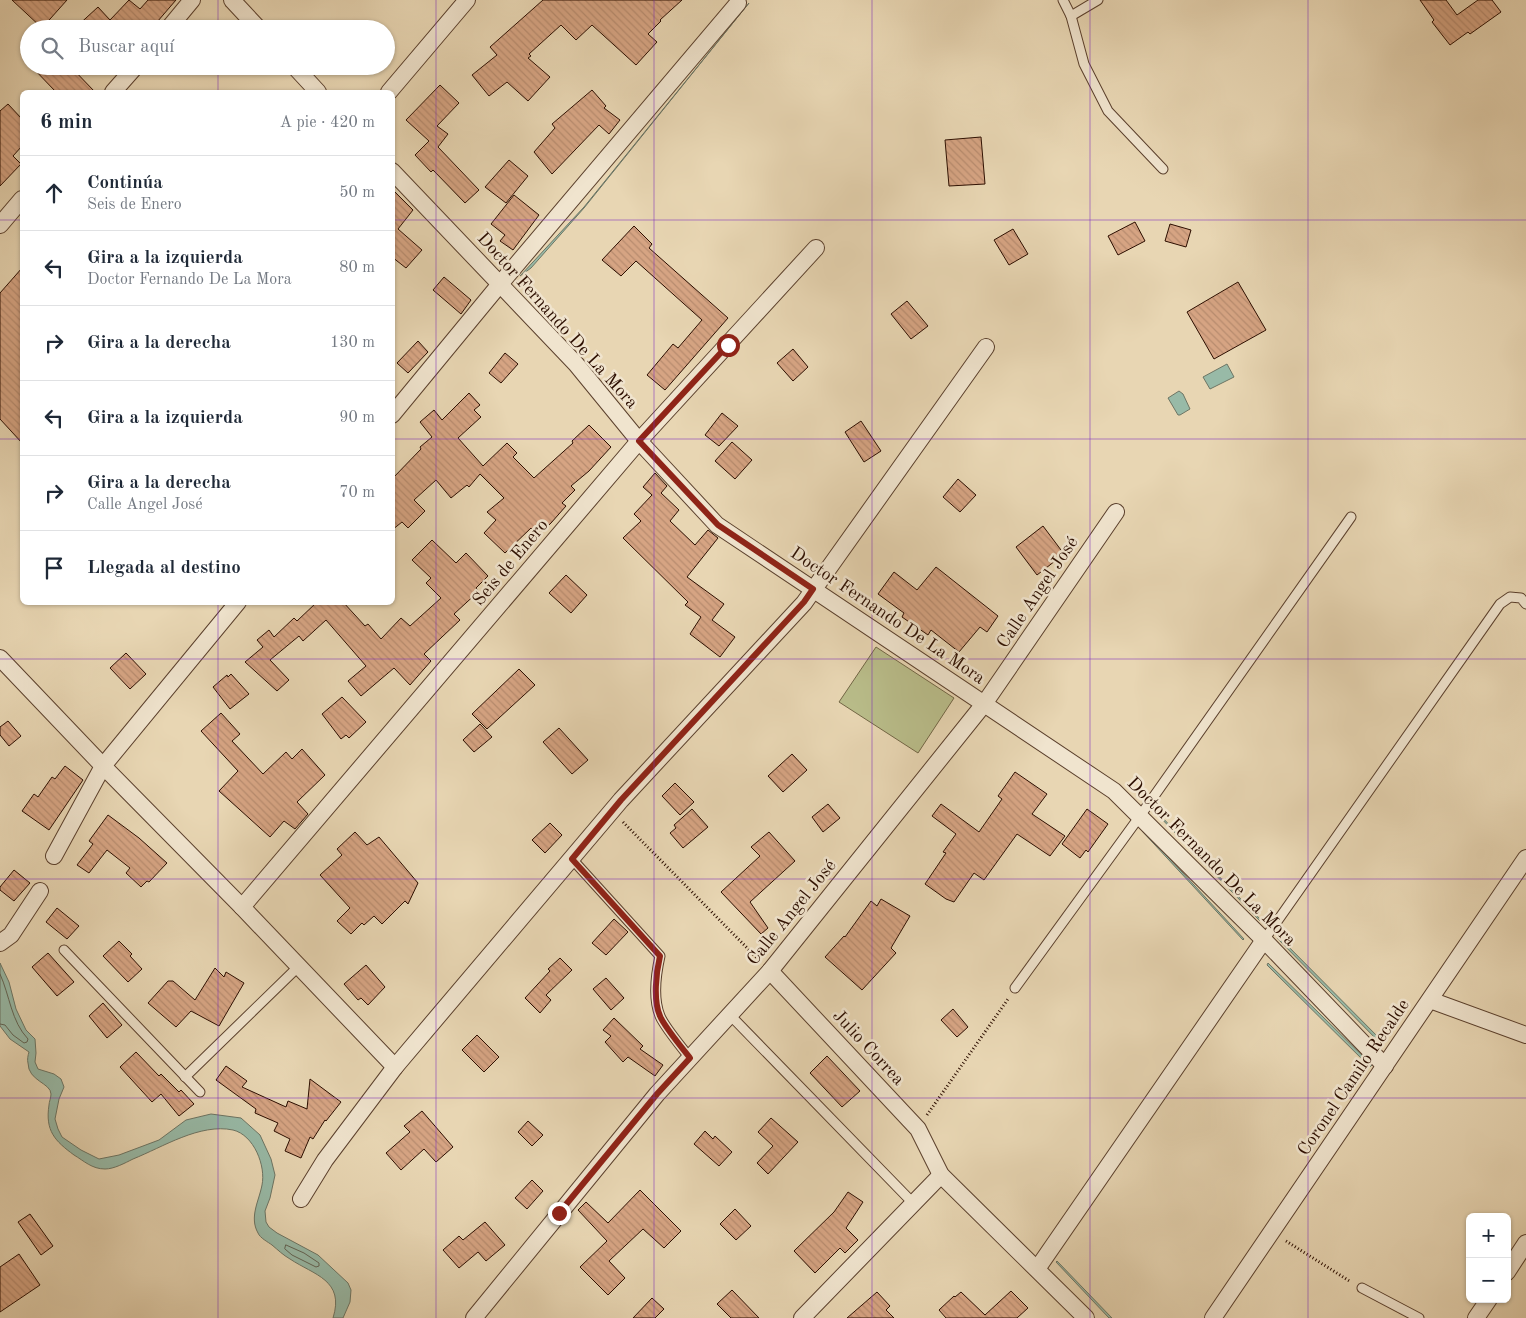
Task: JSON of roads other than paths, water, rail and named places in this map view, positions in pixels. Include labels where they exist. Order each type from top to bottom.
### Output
[{"type":"street","points":[[175,20],[192,0]]},
{"type":"street","points":[[232,0],[251,20]]},
{"type":"street","points":[[391,90],[467,0]]},
{"type":"street","points":[[395,411],[500,284],[738,3]]},
{"type":"street","points":[[115,90],[128,75]]},
{"type":"street","points":[[302,75],[316,90]]},
{"type":"street","name":"Doctor Fernando De La Mora","points":[[395,174],[576,364],[639,441],[718,525],[1114,791],[1264,940],[1385,1066]]},
{"type":"street","points":[[0,225],[20,201]]},
{"type":"street","name":"Seis de Enero","points":[[242,907],[639,441],[816,248]]},
{"type":"street","points":[[301,1199],[325,1160],[395,1067],[612,811],[804,602],[986,347]]},
{"type":"street","name":"Calle Angel José","points":[[474,1318],[657,1094],[770,971],[984,704],[1116,512]]},
{"type":"street","points":[[54,856],[103,766],[236,605]]},
{"type":"street","points":[[0,658],[395,1067]]},
{"type":"street","name":"Coronel Camilo Recalde","points":[[1213,1318],[1526,858]]},
{"type":"street","points":[[5,939],[40,891]]},
{"type":"street","points":[[1037,1269],[1264,940]]},
{"type":"street","name":"Julio Correa","points":[[770,971],[918,1129],[941,1175],[1086,1318]]},
{"type":"street","points":[[1430,1000],[1526,1035]]},
{"type":"street","points":[[802,1318],[941,1175]]},
{"type":"street","points":[[1511,1266],[1526,1244]]},
{"type":"street","points":[[1476,1318],[1486,1303]]},
{"type":"lane","points":[[1063,0],[1070,16],[1084,64],[1108,111],[1163,169]]},
{"type":"lane","points":[[1070,16],[1098,0]]},
{"type":"lane","points":[[1015,988],[1140,816],[1351,517]]},
{"type":"lane","points":[[1264,940],[1500,604],[1510,597],[1521,598],[1526,604]]},
{"type":"lane","points":[[572,859],[660,956],[656,995],[660,1016],[690,1058]]},
{"type":"lane","points":[[64,950],[200,1092]]},
{"type":"lane","points":[[185,1078],[298,966]]},
{"type":"lane","points":[[730,1015],[913,1203]]},
{"type":"lane","points":[[1362,1288],[1419,1318]]},
{"type":"water","points":[[749,3],[584,208],[531,268],[520,276],[584,207]]},
{"type":"water","points":[[1227,364],[1234,377],[1210,389],[1203,377]]},
{"type":"water","points":[[1179,391],[1183,394],[1190,409],[1178,415],[1168,398]]},
{"type":"water","points":[[1156,813],[1261,920],[1260,921]]},
{"type":"water","points":[[1142,831],[1144,831],[1243,940]]},
{"type":"water","points":[[1278,936],[1384,1043],[1382,1045],[1277,938]]},
{"type":"water","points":[[0,963],[9,982],[16,1009],[26,1030],[35,1039],[35,1062],[38,1069],[54,1074],[61,1079],[64,1087],[59,1099],[55,1119],[62,1137],[99,1159],[119,1155],[159,1140],[186,1120],[211,1114],[241,1118],[260,1135],[271,1159],[275,1175],[265,1211],[266,1222],[277,1233],[318,1255],[348,1283],[351,1290],[350,1302],[343,1318],[333,1318],[336,1305],[335,1295],[325,1280],[285,1256],[259,1235],[254,1221],[255,1209],[262,1185],[262,1169],[257,1152],[247,1138],[240,1133],[233,1130],[220,1129],[195,1133],[182,1137],[119,1166],[105,1169],[96,1168],[88,1164],[57,1140],[50,1129],[49,1122],[50,1090],[35,1078],[29,1069],[29,1052],[10,1039],[0,1026]]},
{"type":"water","points":[[1268,963],[1372,1065],[1370,1067],[1267,965]]},
{"type":"water","points":[[1057,1261],[1112,1318],[1109,1318]]}]
